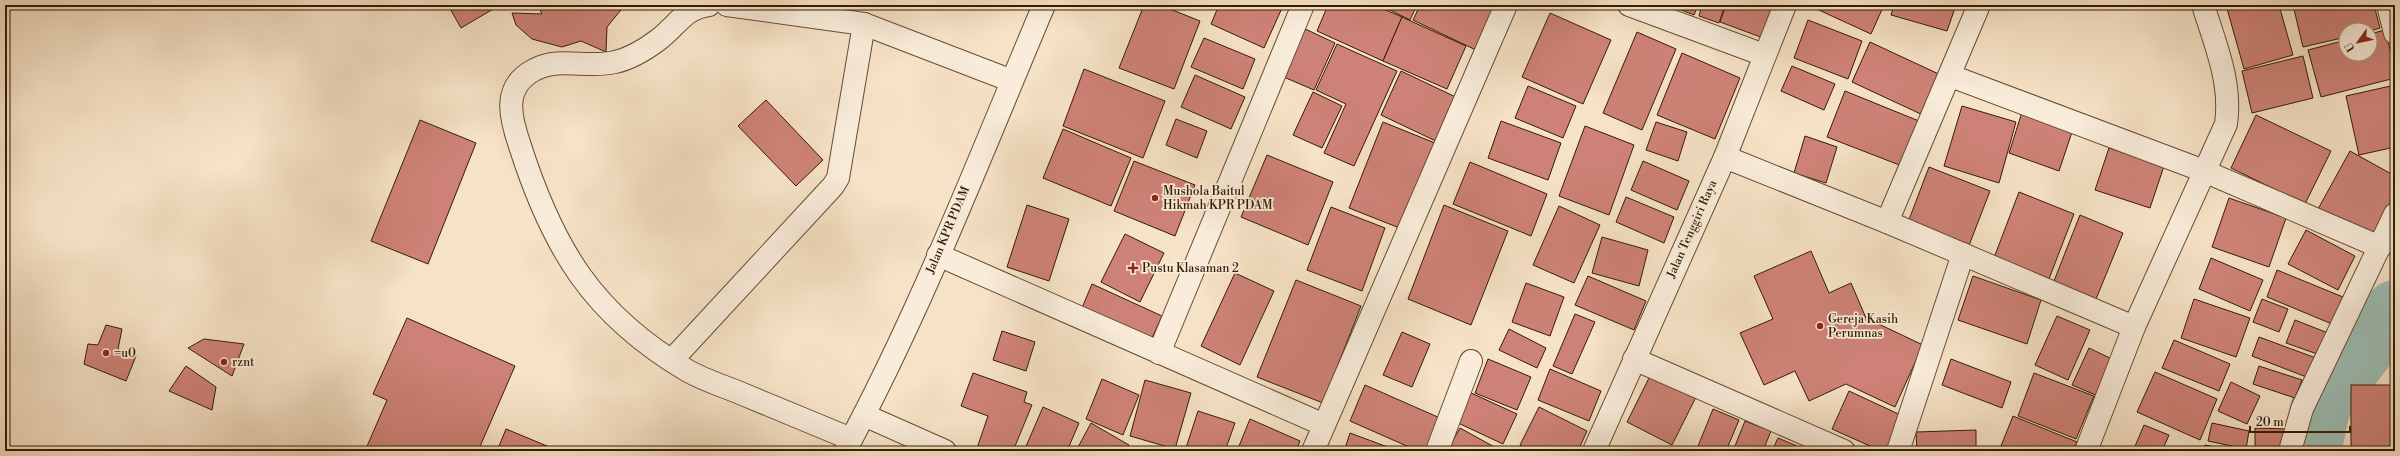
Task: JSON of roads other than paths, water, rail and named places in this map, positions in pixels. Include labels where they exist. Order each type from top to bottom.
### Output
[{"type":"street","points":[[709,5],[693,9],[659,40],[620,60],[599,63],[552,63],[535,70],[519,80],[515,86],[512,97],[514,128],[535,193],[570,262],[595,297],[636,336],[690,372],[848,445]]},
{"type":"street","points":[[727,5],[864,24],[1012,81]]},
{"type":"street","name":"Jalan KPR PDAM","points":[[848,445],[938,255],[1044,5]]},
{"type":"street","points":[[1158,353],[1302,5]]},
{"type":"street","points":[[1313,451],[1506,5]]},
{"type":"street","points":[[1630,5],[1764,55]]},
{"type":"street","name":"Jalan Tenggiri Raya","points":[[1594,451],[1725,157],[1785,5]]},
{"type":"street","points":[[1887,222],[1979,5]]},
{"type":"street","points":[[2086,451],[2134,327],[2226,124],[2229,104],[2227,82],[2203,5]]},
{"type":"street","points":[[2388,5],[2395,33]]},
{"type":"street","points":[[672,360],[817,204],[838,178],[864,24]]},
{"type":"street","points":[[1950,76],[2204,171],[2380,247]]},
{"type":"street","points":[[1725,157],[1887,222],[2134,327]]},
{"type":"street","points":[[2290,451],[2293,435],[2302,409],[2395,214]]},
{"type":"street","points":[[1898,451],[1963,254]]},
{"type":"street","points":[[938,255],[1158,353],[1324,424]]},
{"type":"street","points":[[1634,359],[1844,451]]},
{"type":"street","points":[[1437,451],[1471,362]]},
{"type":"street","points":[[864,414],[945,451]]},
{"type":"waterway","points":[[2311,451],[2321,405],[2395,310]]},
{"type":"place","name":"Mushola Baitul Hikmah KPR PDAM","points":[[1155,198]]},
{"type":"place","name":"Pustu Klasaman 2","points":[[1133,268]]},
{"type":"place","name":"Gereja Kasih Perumnas","points":[[1820,326]]},
{"type":"place","name":"=u0","points":[[106,353]]},
{"type":"place","name":"rznt","points":[[224,362]]}]
